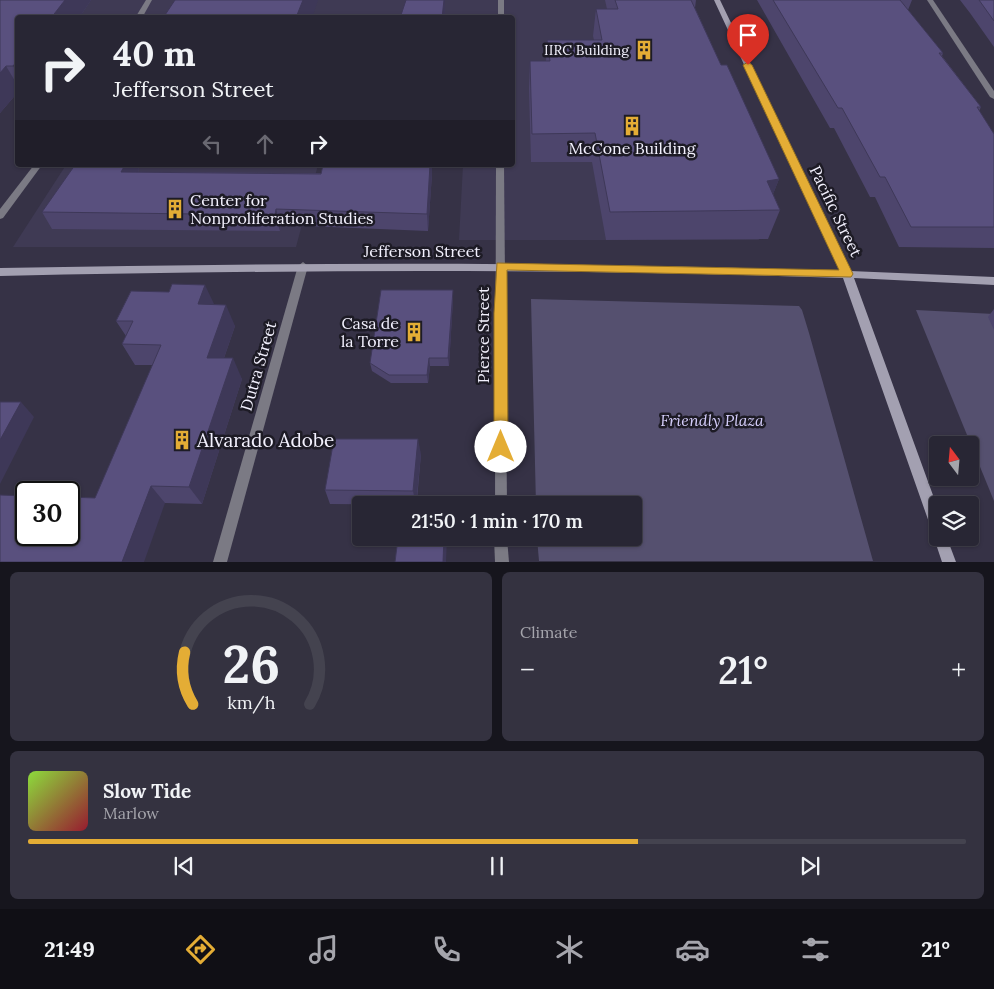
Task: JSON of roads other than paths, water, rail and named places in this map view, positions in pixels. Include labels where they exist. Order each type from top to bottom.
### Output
[{"type":"street","points":[[140,15],[149,0]]},
{"type":"street","points":[[501,0],[501,15]]},
{"type":"street","name":"Pacific Street","points":[[718,0],[847,274],[929,503]]},
{"type":"street","points":[[930,0],[994,97]]},
{"type":"street","points":[[0,216],[37,167]]},
{"type":"street","name":"Pierce Street","points":[[500,167],[501,496]]},
{"type":"street","name":"Jefferson Street","points":[[0,272],[304,266],[501,266],[847,274],[994,280]]},
{"type":"street","name":"Dutra Street","points":[[220,562],[304,266]]},
{"type":"street","points":[[502,546],[502,562]]},
{"type":"street","points":[[944,546],[949,562]]},
{"type":"place","name":"IIRC Building","points":[[644,50]]},
{"type":"place","name":"McCone Building","points":[[632,126]]},
{"type":"place","name":"Center for Nonproliferation Studies","points":[[175,209]]},
{"type":"place","name":"Casa de la Torre","points":[[414,332]]},
{"type":"place","name":"Alvarado Adobe","points":[[182,440]]},
{"type":"park label","name":"Friendly Plaza","points":[[712,420]]}]
